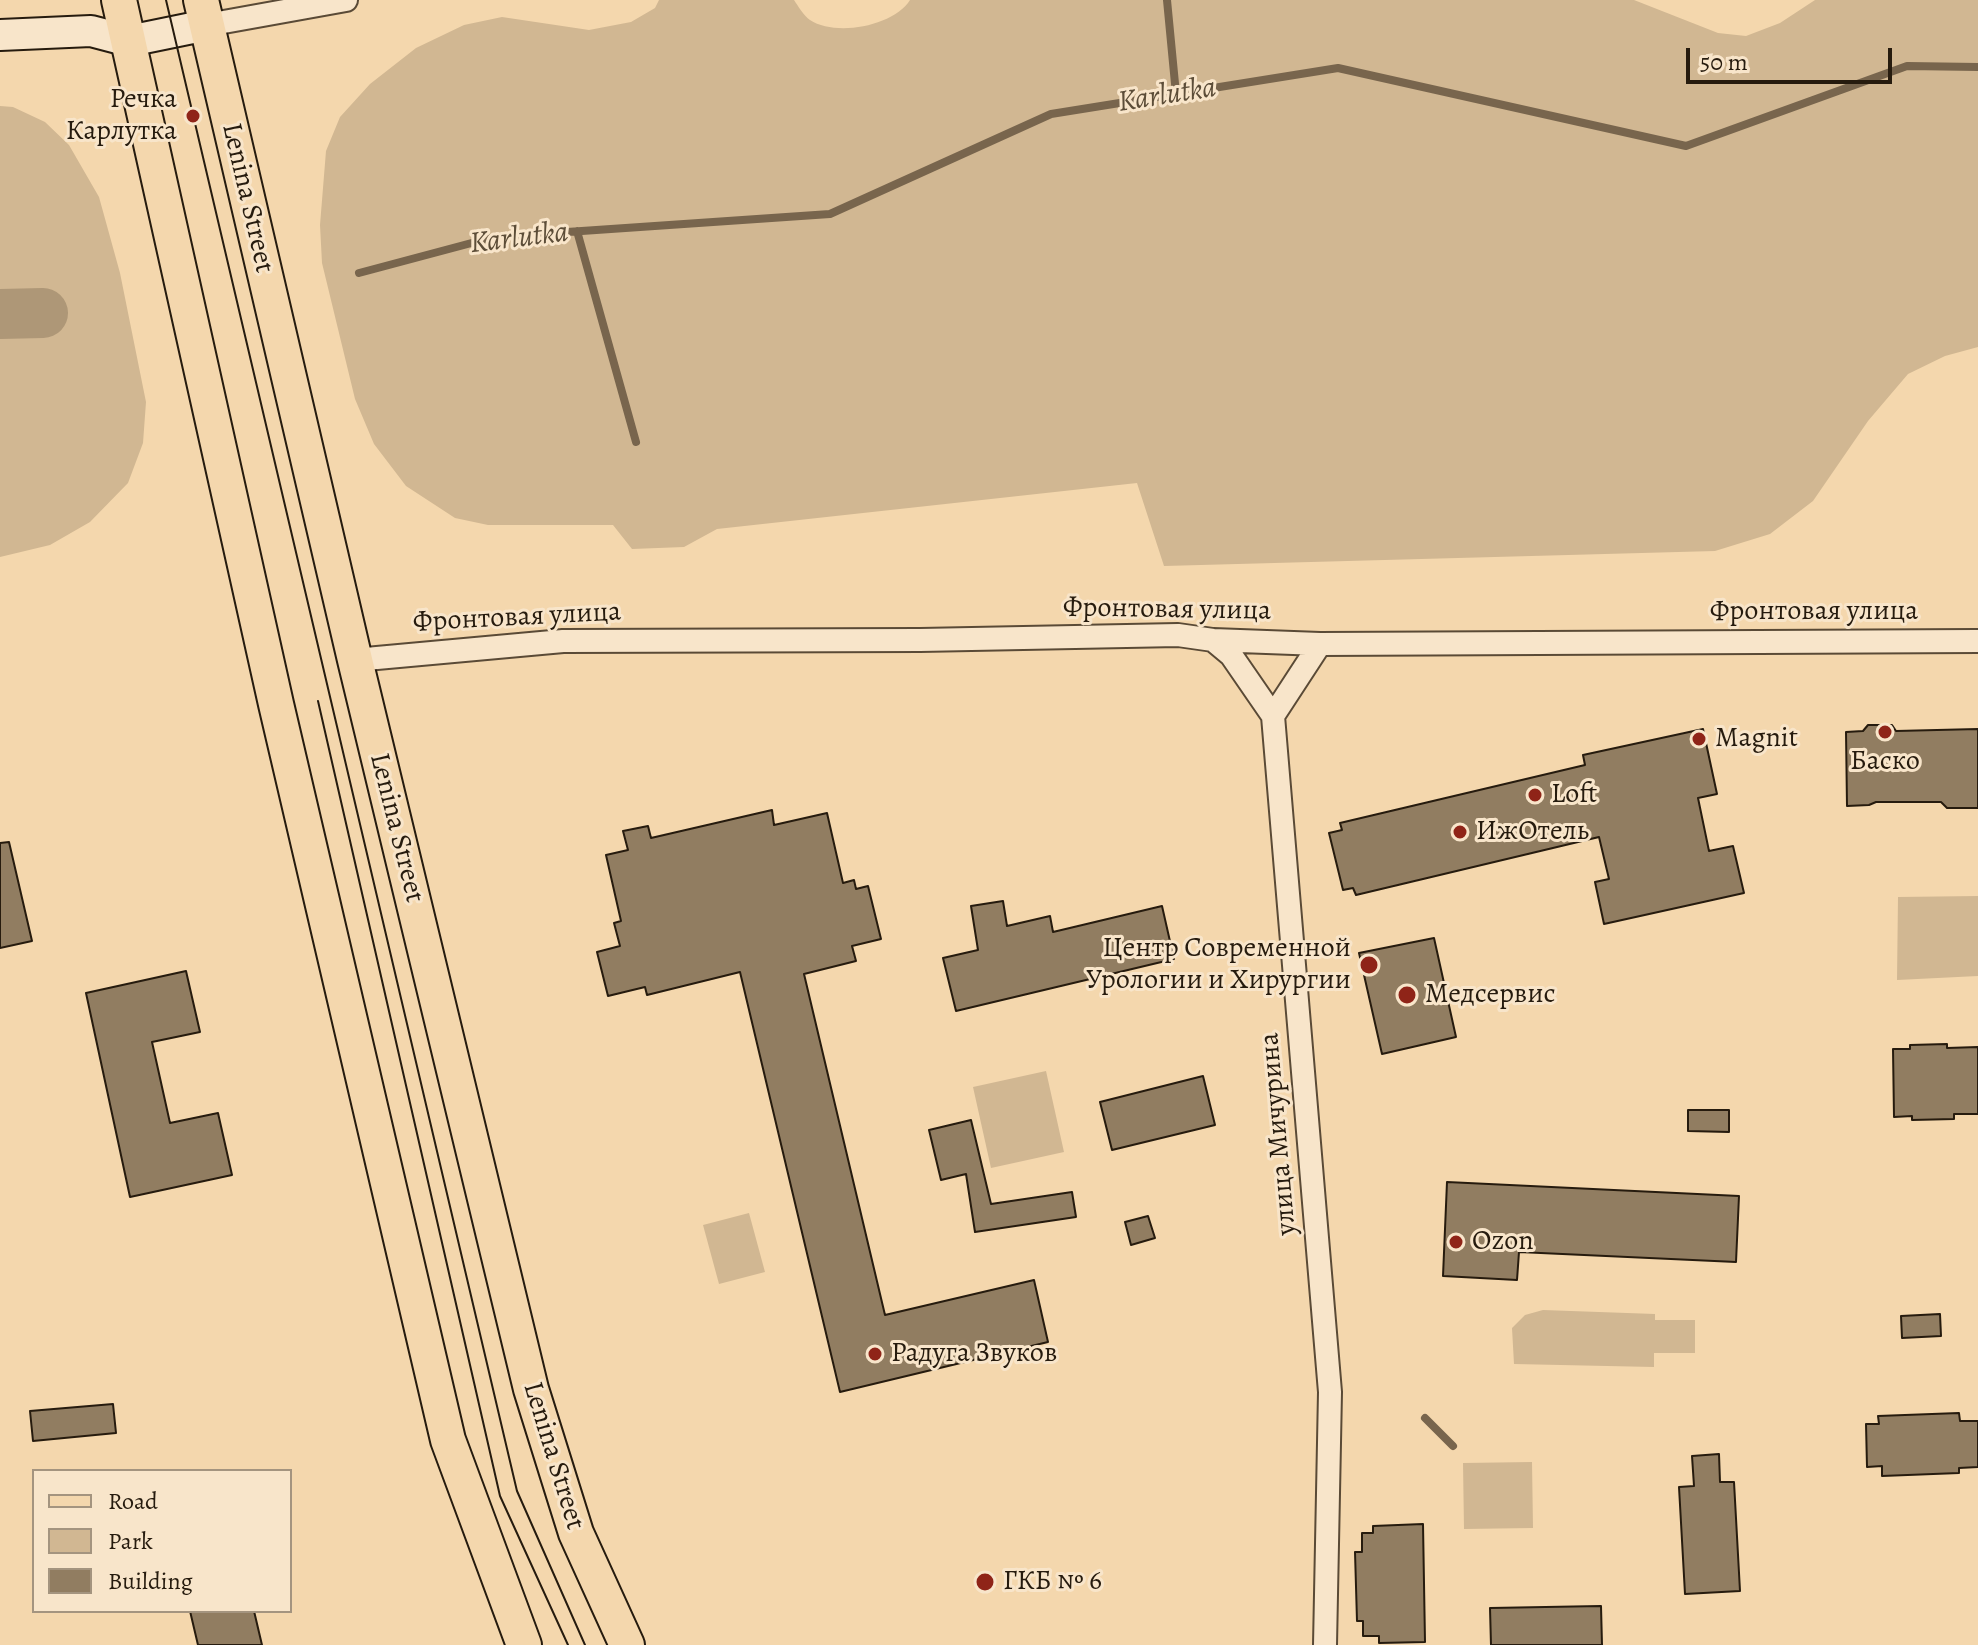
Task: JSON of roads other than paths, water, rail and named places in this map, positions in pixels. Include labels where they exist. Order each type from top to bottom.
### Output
[{"type":"main road","points":[[119,0],[272,689],[448,1440],[524,1645]]},
{"type":"main road","points":[[0,35],[91,31],[129,41],[204,12]]},
{"type":"main road","name":"Lenina Street","points":[[204,12],[355,660],[531,1389],[576,1533],[627,1645]]},
{"type":"street","points":[[204,12],[271,12],[346,0]]},
{"type":"street","name":"Фронтовая улица","points":[[355,660],[563,641],[920,640],[1178,635],[1213,640],[1320,644],[1978,641]]},
{"type":"street","name":"улица Мичурина","points":[[1213,640],[1231,655],[1273,716],[1330,1392],[1325,1645]]},
{"type":"street","points":[[1273,716],[1320,644]]},
{"type":"waterway","points":[[1167,0],[1176,94]]},
{"type":"waterway","name":"Karlutka","points":[[359,273],[494,237],[830,214],[1051,114],[1338,68],[1686,146],[1907,66],[1978,67]]},
{"type":"waterway","points":[[577,231],[636,442]]},
{"type":"waterway","name":"Karlutka","points":[[0,314],[43,313]]},
{"type":"waterway","points":[[1425,1418],[1453,1446]]},
{"type":"tram line","points":[[166,0],[517,1491],[585,1645]]},
{"type":"tram line","points":[[318,701],[500,1496],[568,1645]]},
{"type":"place","name":"Речка Карлутка","points":[[193,116]]},
{"type":"place","name":"Баско","points":[[1885,732]]},
{"type":"place","name":"Magnit","points":[[1699,739]]},
{"type":"place","name":"Loft","points":[[1535,795]]},
{"type":"place","name":"ИжОтель","points":[[1460,832]]},
{"type":"place","name":"Центр Современной Урологии и Хирургии","points":[[1369,965]]},
{"type":"place","name":"Медсервис","points":[[1407,995]]},
{"type":"place","name":"Ozon","points":[[1456,1242]]},
{"type":"place","name":"Радуга Звуков","points":[[875,1354]]},
{"type":"place","name":"ГКБ № 6","points":[[985,1582]]}]
